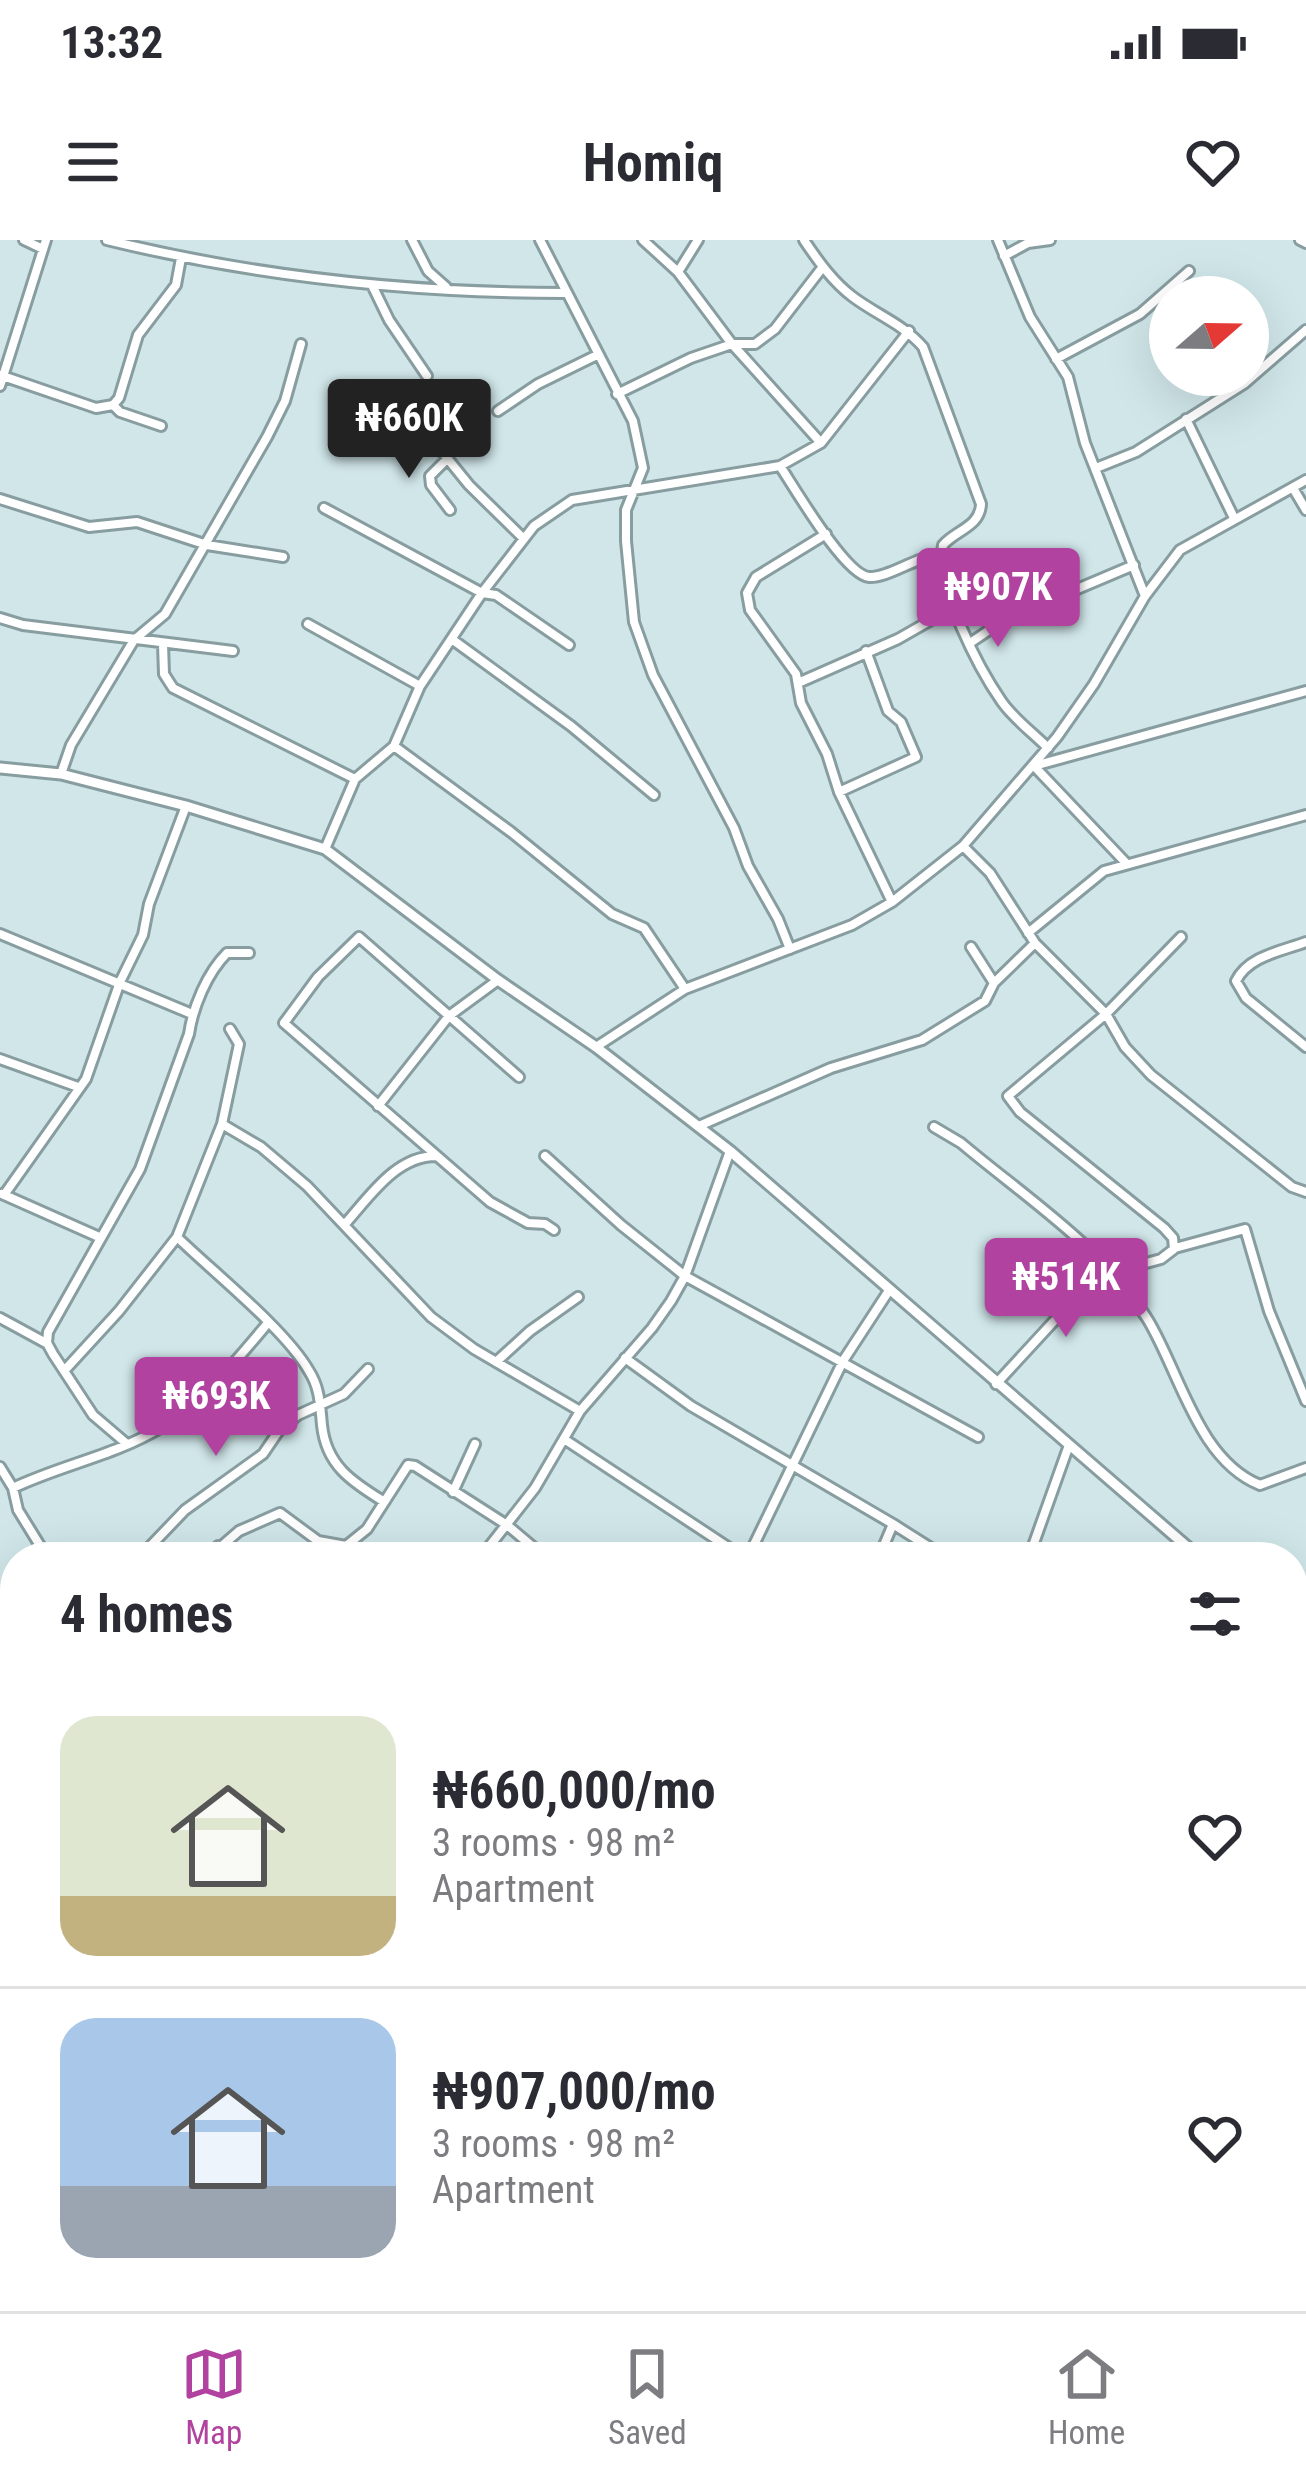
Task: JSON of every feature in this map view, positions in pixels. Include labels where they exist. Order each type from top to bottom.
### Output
[{"type":"street","points":[[24,240],[44,245],[1,380],[96,408],[113,405],[119,398],[138,335],[176,285],[182,258]]},
{"type":"street","points":[[107,240],[182,258],[372,285],[565,293]]},
{"type":"street","points":[[412,240],[428,271],[448,289]]},
{"type":"street","points":[[540,240],[633,421],[643,468],[626,510],[626,541],[634,622],[641,645],[790,950]]},
{"type":"street","points":[[643,240],[678,272],[732,344],[821,442]]},
{"type":"street","points":[[678,272],[698,240]]},
{"type":"street","points":[[804,240],[822,268],[859,302],[909,331],[923,347],[981,504],[980,514],[949,538],[941,555],[954,607],[1004,706],[1048,748]]},
{"type":"street","points":[[998,240],[1030,317],[1068,377],[1078,422],[1145,596]]},
{"type":"street","points":[[1004,256],[1028,243],[1050,240]]},
{"type":"street","points":[[617,394],[652,374],[732,344],[755,344],[775,329],[822,268]]},
{"type":"street","points":[[1056,359],[1140,314],[1189,271]]},
{"type":"street","points":[[372,285],[427,376]]},
{"type":"street","points":[[1096,468],[1136,452],[1245,383],[1306,330]]},
{"type":"street","points":[[325,849],[355,779],[394,746],[419,686],[534,526],[572,500],[780,466],[821,442],[909,331]]},
{"type":"street","points":[[62,774],[71,745],[134,640],[166,614],[207,545],[285,401],[301,344]]},
{"type":"street","points":[[498,411],[538,384],[597,355]]},
{"type":"street","points":[[113,405],[120,412],[161,426]]},
{"type":"street","points":[[409,411],[447,459],[524,539]]},
{"type":"street","points":[[1186,419],[1234,518]]},
{"type":"street","points":[[447,459],[430,476],[431,485],[450,510]]},
{"type":"street","points":[[780,466],[826,534],[854,569],[868,577],[920,556],[941,555]]},
{"type":"street","points":[[596,1047],[685,989],[852,925],[892,902],[963,846],[1048,748],[1094,684],[1145,596],[1180,550],[1306,479]]},
{"type":"street","points":[[1293,488],[1306,510]]},
{"type":"street","points":[[0,499],[89,527],[137,522],[207,545],[283,557]]},
{"type":"street","points":[[323,508],[482,593],[496,595],[569,645]]},
{"type":"street","points":[[826,534],[756,577],[747,593],[758,625],[789,662],[838,792],[892,902]]},
{"type":"street","points":[[970,644],[1004,620],[1134,566]]},
{"type":"street","points":[[798,683],[898,639],[954,607]]},
{"type":"street","points":[[0,618],[233,651]]},
{"type":"street","points":[[308,624],[419,686]]},
{"type":"street","points":[[453,640],[572,726],[655,796]]},
{"type":"street","points":[[163,644],[164,674],[173,688],[355,779]]},
{"type":"street","points":[[838,792],[916,757],[901,722],[888,711],[866,651]]},
{"type":"street","points":[[1034,766],[1306,691]]},
{"type":"street","points":[[394,746],[512,832],[612,914],[644,928],[685,989]]},
{"type":"street","points":[[1034,766],[1126,863]]},
{"type":"street","points":[[0,768],[62,774],[325,849],[730,1150],[1181,1542]]},
{"type":"street","points":[[100,1237],[2,1194],[86,1079],[187,806]]},
{"type":"street","points":[[1028,932],[1092,877],[1126,863],[1306,815]]},
{"type":"street","points":[[963,846],[990,873],[1035,943],[1106,1014],[1124,1047],[1151,1075],[1292,1187],[1306,1192]]},
{"type":"street","points":[[0,934],[192,1014]]},
{"type":"street","points":[[519,1077],[359,937],[318,977],[284,1023],[490,1202],[528,1223],[554,1230]]},
{"type":"street","points":[[1174,1249],[1170,1234],[1020,1112],[1008,1096],[1106,1014],[1181,937]]},
{"type":"street","points":[[1306,942],[1246,966],[1236,981],[1246,998],[1306,1047]]},
{"type":"street","points":[[699,1126],[831,1068],[922,1040],[986,1001],[994,983],[1035,943]]},
{"type":"street","points":[[971,947],[994,983]]},
{"type":"street","points":[[47,1343],[48,1333],[140,1169],[192,1014],[222,956],[250,953]]},
{"type":"street","points":[[377,1106],[449,1016],[498,980]]},
{"type":"street","points":[[64,1371],[177,1237],[222,1124],[239,1044],[230,1029]]},
{"type":"street","points":[[0,1059],[78,1087]]},
{"type":"street","points":[[222,1124],[261,1147],[345,1224],[430,1317],[580,1411]]},
{"type":"street","points":[[934,1127],[961,1144],[1113,1272],[1148,1320],[1224,1460],[1260,1485],[1306,1468]]},
{"type":"street","points":[[493,1542],[535,1488],[580,1411],[652,1328],[685,1276],[730,1150]]},
{"type":"street","points":[[345,1224],[403,1164],[436,1156]]},
{"type":"street","points":[[545,1156],[685,1276],[978,1437]]},
{"type":"street","points":[[996,1384],[1054,1322],[1113,1272],[1245,1229],[1270,1311],[1306,1401]]},
{"type":"street","points":[[177,1237],[310,1372],[335,1463],[348,1480],[383,1501]]},
{"type":"street","points":[[753,1542],[843,1361],[890,1289]]},
{"type":"street","points":[[496,1362],[530,1330],[578,1297]]},
{"type":"street","points":[[0,1318],[47,1343],[93,1415],[128,1444]]},
{"type":"street","points":[[14,1488],[160,1429],[185,1410],[267,1324]]},
{"type":"street","points":[[625,1358],[691,1406],[921,1542]]},
{"type":"street","points":[[154,1542],[185,1510],[263,1454],[280,1429],[344,1394],[368,1369]]},
{"type":"street","points":[[564,1439],[722,1542]]},
{"type":"street","points":[[453,1492],[475,1444]]},
{"type":"street","points":[[1035,1542],[1069,1445]]},
{"type":"street","points":[[351,1542],[367,1528],[409,1465],[527,1542]]},
{"type":"street","points":[[0,1467],[38,1542]]},
{"type":"street","points":[[224,1542],[280,1514],[323,1542]]},
{"type":"street","points":[[885,1542],[893,1524]]}]
